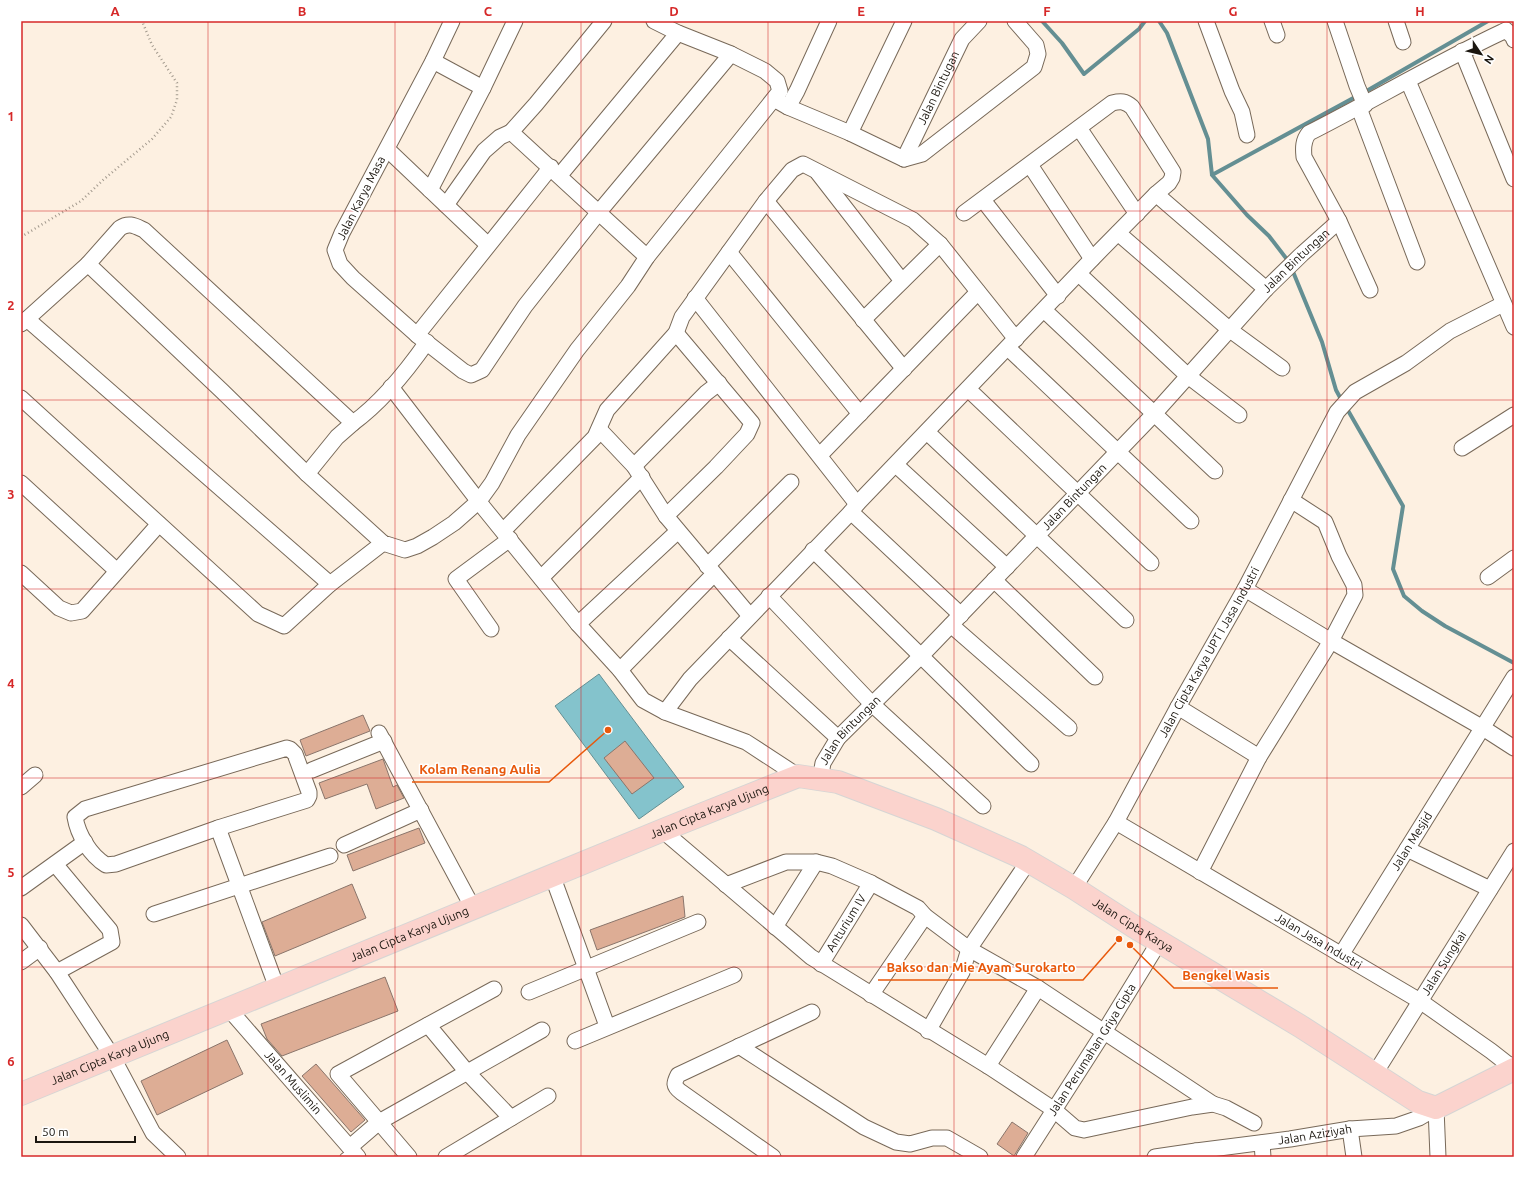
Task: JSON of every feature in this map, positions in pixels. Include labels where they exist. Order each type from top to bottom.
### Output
[{"type":"main road","name":"Jalan Cipta Karya","points":[[798,776],[838,782],[936,819],[1017,855],[1074,888],[1159,942],[1300,1026],[1418,1102],[1436,1108]]},
{"type":"main road","name":"Jalan Cipta Karya Ujung","points":[[21,1094],[552,875],[798,776]]},
{"type":"main road","points":[[1436,1108],[1514,1069]]},
{"type":"street","name":"Jalan Karya Masa","points":[[452,21],[433,61],[334,250],[340,264],[353,278],[422,339],[463,371],[471,375],[482,370],[525,306],[599,212]]},
{"type":"street","points":[[430,190],[484,88],[515,21]]},
{"type":"street","points":[[446,205],[484,151],[500,137],[512,132],[604,21]]},
{"type":"street","points":[[88,264],[307,474],[384,543],[405,550],[418,546],[454,523],[479,501],[492,483],[518,435],[572,357],[628,286],[647,257],[780,91],[777,81],[765,71],[731,54],[678,33],[654,21]]},
{"type":"street","points":[[788,107],[797,91],[829,21]]},
{"type":"street","points":[[850,133],[904,21]]},
{"type":"street","name":"Jalan Bintugan","points":[[904,159],[962,39],[979,21]]},
{"type":"street","points":[[774,99],[788,107],[850,133],[904,159],[922,154],[1034,66],[1038,54],[1036,44],[1015,21]]},
{"type":"street","points":[[1206,21],[1232,91],[1242,112],[1247,135]]},
{"type":"street","points":[[1272,21],[1277,35]]},
{"type":"street","points":[[1335,21],[1417,262]]},
{"type":"street","points":[[1396,21],[1403,42]]},
{"type":"street","points":[[1370,290],[1340,221],[1304,157],[1303,147],[1305,138],[1309,133],[1361,99],[1408,81],[1462,51],[1506,30],[1514,40]]},
{"type":"street","points":[[307,474],[337,437],[365,414],[391,387],[422,339],[488,245],[678,33]]},
{"type":"street","points":[[1462,51],[1514,179]]},
{"type":"street","points":[[599,212],[731,54]]},
{"type":"street","points":[[433,61],[484,88]]},
{"type":"street","points":[[1408,81],[1472,226],[1503,304],[1514,327]]},
{"type":"street","points":[[665,712],[690,679],[1092,259],[1169,182],[1172,178],[1173,172],[1136,113],[1125,101],[1120,101],[1112,104],[964,213]]},
{"type":"street","points":[[1079,128],[1137,214]]},
{"type":"street","points":[[512,132],[647,257]]},
{"type":"street","points":[[386,149],[488,245]]},
{"type":"street","points":[[491,629],[456,579],[506,535],[595,437],[607,410],[676,333],[682,317],[695,298],[766,202],[792,170],[803,164],[913,220],[940,244],[978,292],[1012,344],[1118,451],[1191,521]]},
{"type":"street","points":[[1030,164],[1092,259]]},
{"type":"street","points":[[816,170],[902,282]]},
{"type":"street","points":[[1156,194],[1266,289]]},
{"type":"street","points":[[982,200],[1058,296]]},
{"type":"street","points":[[766,202],[904,369]]},
{"type":"street","name":"Jalan Bintungan","points":[[820,780],[823,763],[838,738],[921,656],[1154,414],[1266,289],[1302,254],[1340,221]]},
{"type":"street","points":[[330,584],[24,321],[88,264],[120,228],[125,224],[132,224],[144,230],[353,423]]},
{"type":"street","points":[[1118,233],[1230,330],[1282,368]]},
{"type":"street","points":[[863,320],[940,244]]},
{"type":"street","points":[[729,252],[860,414]]},
{"type":"street","points":[[1079,274],[1188,376],[1239,415]]},
{"type":"street","points":[[820,455],[978,292]]},
{"type":"street","points":[[695,298],[820,455],[854,508],[956,620],[1069,728]]},
{"type":"street","name":"Jalan Cipta Karya UPT I Jasa Industri","points":[[1074,888],[1116,822],[1178,707],[1245,589],[1337,412],[1355,392],[1406,363],[1450,331],[1503,304]]},
{"type":"street","points":[[1044,310],[1215,471]]},
{"type":"street","points":[[666,516],[747,434],[752,423],[676,333]]},
{"type":"street","points":[[541,578],[706,393],[719,383]]},
{"type":"street","points":[[391,387],[506,535],[578,624],[620,670],[643,700],[665,712],[746,742],[798,776]]},
{"type":"street","points":[[968,389],[1151,563]]},
{"type":"street","points":[[21,398],[258,614],[284,626],[330,584],[384,543]]},
{"type":"street","points":[[1462,448],[1514,415]]},
{"type":"street","points":[[599,429],[638,471],[666,516],[750,616]]},
{"type":"street","points":[[927,432],[1126,620]]},
{"type":"street","points":[[896,465],[1007,567]]},
{"type":"street","points":[[620,670],[791,482]]},
{"type":"street","points":[[21,483],[117,571]]},
{"type":"street","points":[[1200,872],[1259,757],[1331,641],[1355,595],[1354,585],[1339,556],[1325,522],[1291,500]]},
{"type":"street","points":[[21,573],[59,608],[71,613],[82,611],[158,524]]},
{"type":"street","points":[[578,624],[678,531]]},
{"type":"street","points":[[813,550],[1031,764]]},
{"type":"street","points":[[1488,577],[1514,558]]},
{"type":"street","points":[[994,580],[1095,677]]},
{"type":"street","points":[[1245,589],[1331,641],[1483,728],[1514,748]]},
{"type":"street","points":[[769,596],[872,704],[983,806]]},
{"type":"street","points":[[729,638],[838,738]]},
{"type":"street","name":"Jalan Mesjid","points":[[1341,955],[1514,677]]},
{"type":"street","points":[[1178,707],[1259,757]]},
{"type":"street","points":[[312,770],[382,737],[474,908]]},
{"type":"street","points":[[290,749],[295,754],[309,792],[307,800],[218,828],[116,864],[106,865],[99,861],[85,842],[77,827],[75,817],[85,809],[275,751],[290,749]]},
{"type":"street","points":[[21,787],[35,775]]},
{"type":"street","points":[[344,845],[420,810]]},
{"type":"street","name":"Jalan Jasa Industri","points":[[1116,822],[1420,1001],[1514,1069]]},
{"type":"street","points":[[218,828],[277,988]]},
{"type":"street","points":[[669,836],[811,957],[928,1031],[988,1066],[1053,1110],[1075,1128],[1084,1130],[1192,1107],[1213,1104]]},
{"type":"street","points":[[21,888],[85,842]]},
{"type":"street","points":[[1407,849],[1490,889]]},
{"type":"street","name":"Jalan Sungkai","points":[[1374,1075],[1514,851]]},
{"type":"street","points":[[154,914],[330,856]]},
{"type":"street","points":[[726,885],[786,862],[816,862],[832,866],[871,883],[918,908],[925,916],[969,949],[1038,988],[1213,1104],[1226,1108],[1254,1123]]},
{"type":"street","points":[[775,927],[816,862]]},
{"type":"street","points":[[928,1031],[962,972],[969,949],[1028,862]]},
{"type":"street","points":[[55,864],[110,930],[112,942],[57,972]]},
{"type":"street","points":[[552,875],[607,1026]]},
{"type":"street","name":"Anturium IV","points":[[822,964],[871,883]]},
{"type":"street","points":[[870,995],[925,916]]},
{"type":"street","points":[[529,992],[698,922]]},
{"type":"street","points":[[21,925],[57,972],[112,1056],[153,1133],[178,1157]]},
{"type":"street","name":"Jalan Perumahan Griya Cipta","points":[[1024,1157],[1104,1032],[1159,942]]},
{"type":"street","points":[[21,962],[40,948]]},
{"type":"street","points":[[575,1041],[607,1026],[734,975]]},
{"type":"street","points":[[988,1066],[1038,988]]},
{"type":"street","points":[[409,1157],[338,1074],[494,989]]},
{"type":"street","name":"Jalan Muslimin","points":[[228,1008],[351,1153]]},
{"type":"street","points":[[773,1157],[675,1088],[674,1084],[678,1075],[812,1012]]},
{"type":"street","points":[[428,1025],[467,1072],[511,1118]]},
{"type":"street","points":[[351,1153],[379,1122],[542,1030]]},
{"type":"street","points":[[739,1046],[864,1127],[896,1142],[910,1144],[932,1138],[947,1138],[980,1157]]},
{"type":"street","points":[[446,1157],[548,1096]]},
{"type":"street","points":[[1436,1108],[1438,1157]]},
{"type":"street","name":"Jalan Aziziyah","points":[[1155,1157],[1263,1150],[1350,1129],[1396,1126],[1419,1118],[1436,1108]]},
{"type":"street","points":[[1350,1129],[1354,1157]]},
{"type":"path","points":[[21,236],[81,201],[102,180],[152,139],[171,117],[177,100],[177,83],[152,45],[142,21]]},
{"type":"water","points":[[599,674],[684,787],[639,819],[555,706]]},
{"type":"building","points":[[363,715],[370,731],[306,756],[300,740]]},
{"type":"building","points":[[625,741],[654,778],[632,794],[604,758]]},
{"type":"building","points":[[383,759],[393,787],[397,785],[404,798],[376,809],[367,784],[325,799],[319,783]]},
{"type":"building","points":[[419,828],[425,843],[353,871],[347,855]]},
{"type":"building","points":[[352,884],[366,918],[275,956],[262,922]]},
{"type":"building","points":[[683,896],[685,917],[597,950],[590,930]]},
{"type":"building","points":[[385,977],[398,1011],[282,1056],[267,1039],[261,1024]]},
{"type":"building","points":[[227,1040],[243,1074],[157,1115],[141,1081]]},
{"type":"building","points":[[316,1064],[365,1120],[351,1132],[302,1076]]},
{"type":"building","points":[[1012,1122],[1028,1133],[1014,1156],[997,1144]]},
{"type":"waterway","points":[[1042,21],[1062,43],[1084,74],[1139,29],[1145,21]]},
{"type":"waterway","points":[[1159,21],[1167,33],[1208,139],[1212,175],[1357,96]]},
{"type":"waterway","points":[[1363,93],[1488,21]]},
{"type":"waterway","points":[[1212,175],[1247,215],[1269,236],[1289,262],[1322,342],[1336,390],[1342,401]]},
{"type":"waterway","points":[[1346,407],[1403,506],[1393,569],[1404,596],[1422,611],[1445,626],[1514,663]]},
{"type":"place","name":"Kolam Renang Aulia","points":[[608,730]]},
{"type":"place","name":"Bakso dan Mie Ayam Surokarto","points":[[1119,939]]},
{"type":"place","name":"Bengkel Wasis","points":[[1130,945]]}]
